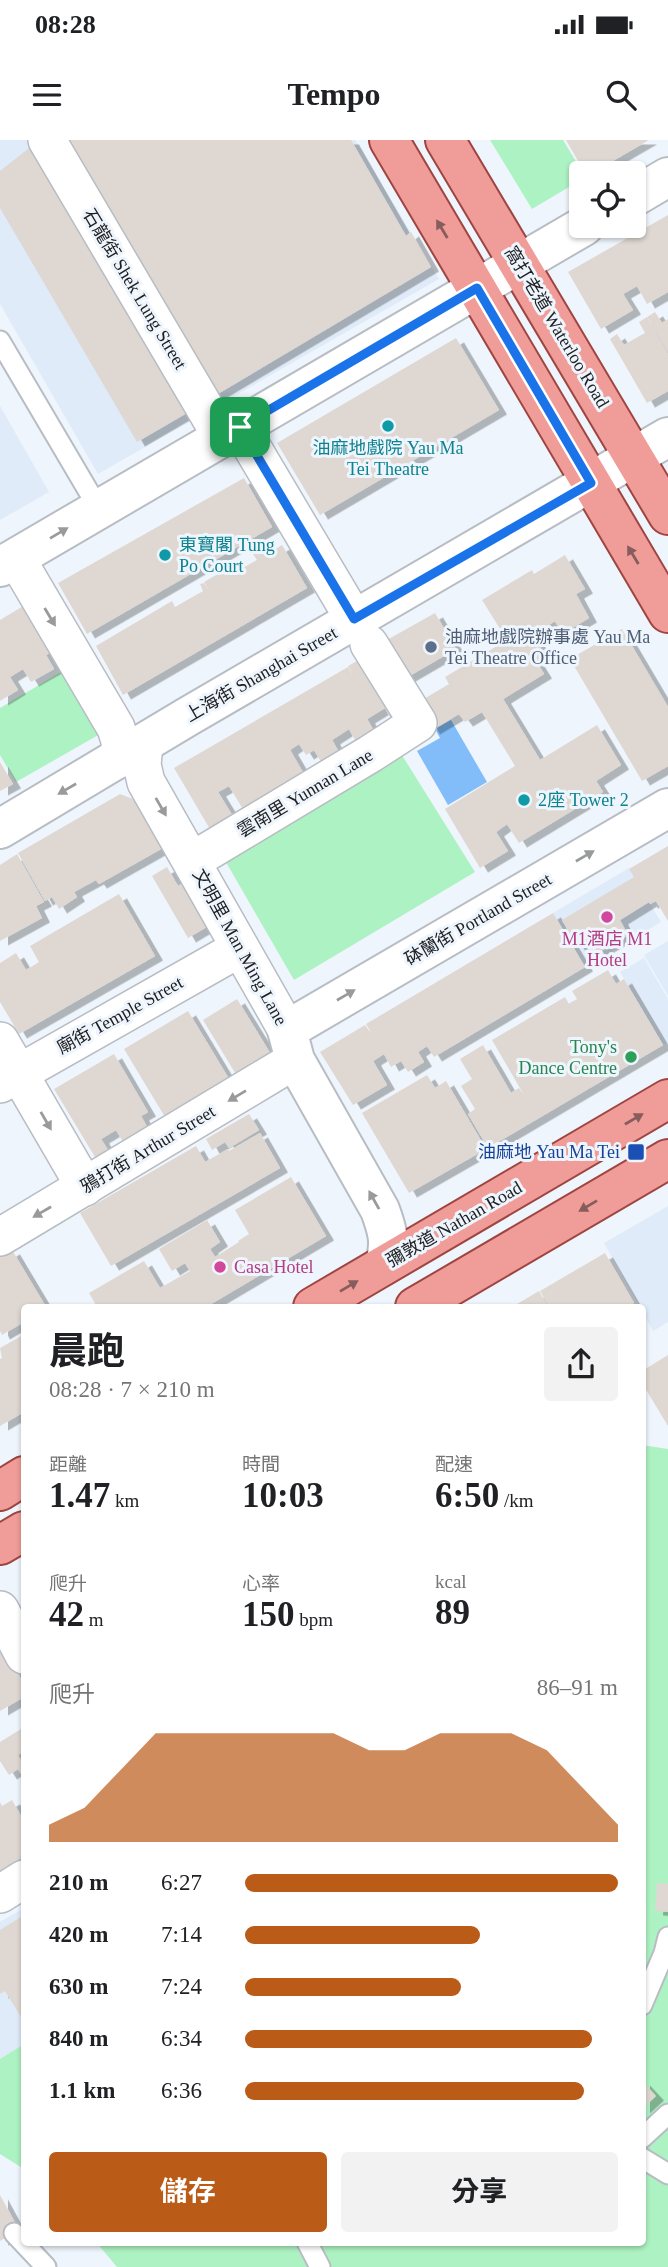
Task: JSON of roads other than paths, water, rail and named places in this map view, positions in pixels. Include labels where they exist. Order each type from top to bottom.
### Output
[{"type":"main road","points":[[389,140],[668,613]]},
{"type":"main road","name":"窩打老道 Waterloo Road","points":[[445,140],[520,262],[668,515]]},
{"type":"main road","points":[[646,190],[668,177]]},
{"type":"main road","points":[[8,563],[569,234]]},
{"type":"main road","name":"上海街 Shanghai Street","points":[[0,829],[130,752],[362,631],[591,483],[668,438]]},
{"type":"main road","name":"砵蘭街 Portland Street","points":[[291,1045],[668,808]]},
{"type":"main road","name":"文明里 Man Ming Lane","points":[[291,1045],[380,1210],[387,1227],[389,1242],[389,1252],[384,1265]]},
{"type":"main road","name":"彌敦道 Nathan Road","points":[[318,1304],[668,1099]]},
{"type":"main road","points":[[420,1304],[668,1159]]},
{"type":"main road","points":[[0,1491],[21,1478]]},
{"type":"main road","points":[[0,1545],[21,1533]]},
{"type":"street","name":"石龍街 Shek Lung Street","points":[[47,140],[231,432],[328,576],[418,723]]},
{"type":"street","name":"文明里 Man Ming Lane","points":[[8,563],[116,728],[121,744],[142,765],[146,782],[240,948],[291,1045]]},
{"type":"street","name":"雲南里 Yunnan Lane","points":[[192,861],[418,723]]},
{"type":"street","name":"廟街 Temple Street","points":[[9,1078],[240,948]]},
{"type":"street","points":[[0,1041],[9,1078],[85,1187]]},
{"type":"street","name":"鴉打街 Arthur Street","points":[[0,1237],[85,1187],[291,1045]]},
{"type":"street","points":[[0,1611],[21,1650]]},
{"type":"street","points":[[0,1894],[21,1881]]},
{"type":"lane","points":[[0,341],[99,509]]},
{"type":"lane","points":[[646,1995],[668,1937]]},
{"type":"lane","points":[[646,2134],[668,2114]]},
{"type":"lane","points":[[646,2160],[668,2174]]},
{"type":"lane","points":[[14,2233],[21,2240]]},
{"type":"lane","points":[[26,2246],[46,2267]]},
{"type":"lane","points":[[309,2246],[320,2267]]},
{"type":"water","points":[[451,720],[487,782],[448,805],[417,751],[440,738],[435,729]]},
{"type":"place","name":"油麻地戲院 Yau Ma Tei Theatre","points":[[388,426]]},
{"type":"place","name":"東寶閣 Tung Po Court","points":[[165,555]]},
{"type":"place","name":"油麻地戲院辦事處 Yau Ma Tei Theatre Office","points":[[431,647]]},
{"type":"place","name":"2座 Tower 2","points":[[524,800]]},
{"type":"place","name":"M1酒店 M1 Hotel","points":[[607,917]]},
{"type":"place","name":"Tony's Dance Centre","points":[[631,1057]]},
{"type":"place","name":"油麻地 Yau Ma Tei","points":[[636,1152]]},
{"type":"place","name":"Casa Hotel","points":[[220,1267]]}]
